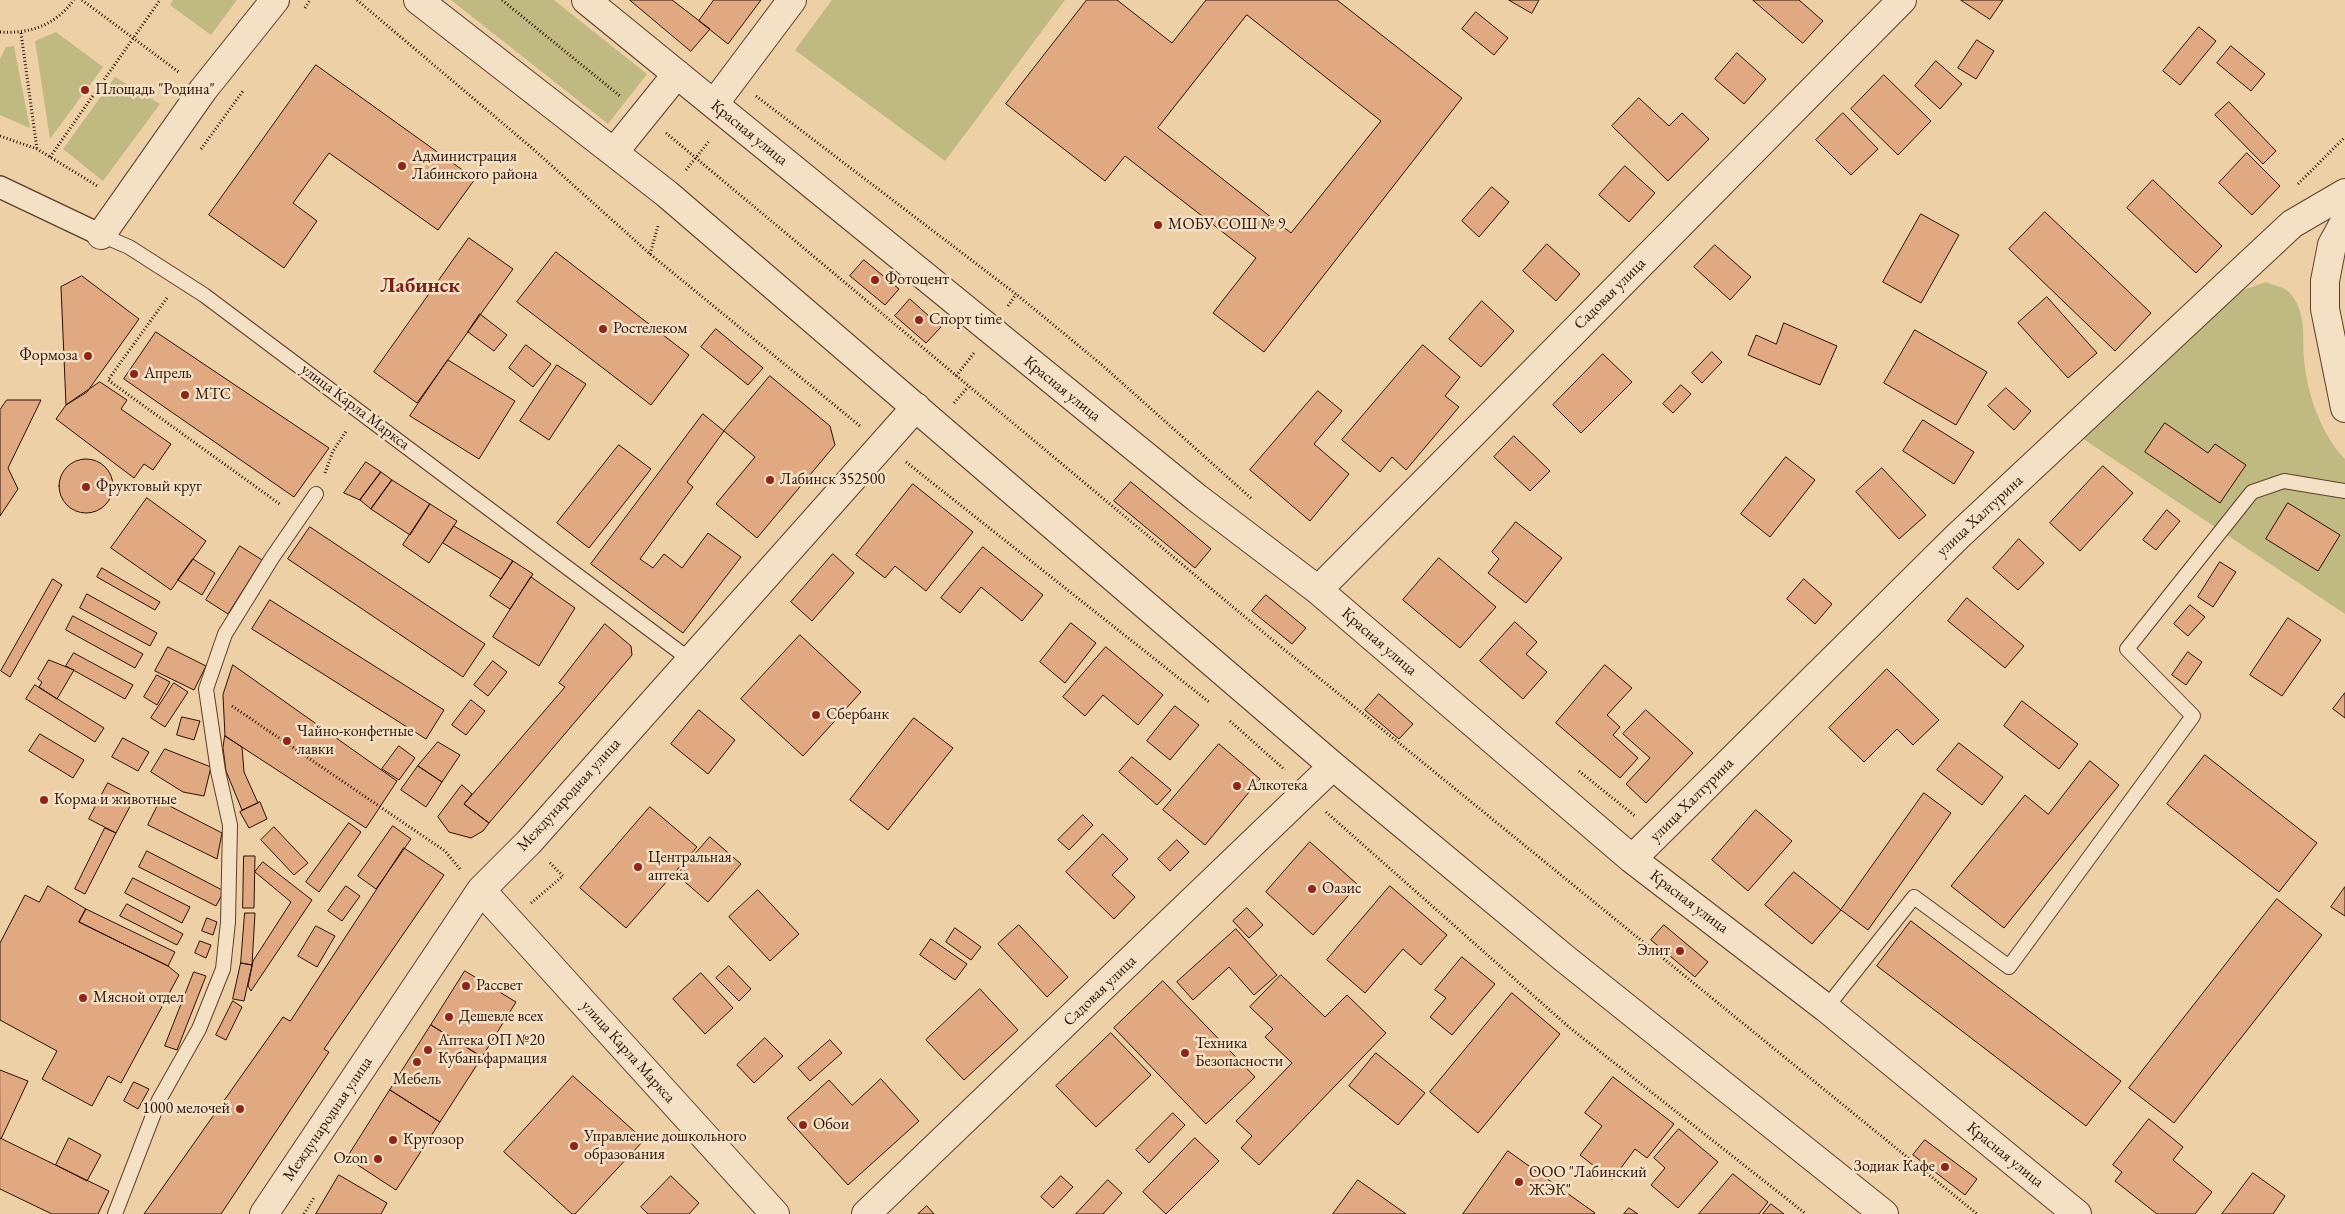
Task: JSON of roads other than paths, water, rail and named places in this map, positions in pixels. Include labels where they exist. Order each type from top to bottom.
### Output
[{"type":"street","points":[[101,235],[203,90],[275,0]]},
{"type":"street","points":[[418,0],[667,194],[1333,766],[1564,958],[1884,1214]]},
{"type":"street","name":"Красная улица","points":[[586,0],[1197,498],[1318,590],[1632,859],[1826,1008],[2077,1214]]},
{"type":"street","points":[[721,110],[792,0]]},
{"type":"street","name":"Садовая улица","points":[[1318,590],[1902,0]]},
{"type":"street","points":[[614,152],[677,74]]},
{"type":"street","name":"улица Карла Маркса","points":[[0,187],[101,235]]},
{"type":"street","name":"улица Халтурина","points":[[1632,859],[1958,536],[2292,224],[2345,192]]},
{"type":"street","points":[[2345,221],[2332,245],[2325,281],[2325,308],[2345,408]]},
{"type":"street","name":"Международная улица","points":[[264,1214],[481,890],[528,842],[689,659],[916,407]]},
{"type":"street","name":"Садовая улица","points":[[866,1214],[1306,794],[1333,766]]},
{"type":"street","name":"улица Карла Маркса","points":[[481,890],[775,1214]]},
{"type":"lane","name":"улица Карла Маркса","points":[[101,235],[129,247],[204,295],[689,659]]},
{"type":"lane","points":[[1826,1008],[1914,897],[2009,967],[2193,716],[2126,650],[2252,492],[2284,481],[2345,490]]},
{"type":"lane","points":[[115,1214],[159,1100],[199,1029],[223,969],[228,922],[230,825],[218,771],[206,689],[225,634],[316,494]]},
{"type":"place","name":"Площадь \"Родина\"","points":[[85,90]]},
{"type":"place","name":"Администрация Лабинского района","points":[[402,166]]},
{"type":"place","name":"МОБУ СОШ № 9","points":[[1158,225]]},
{"type":"place","name":"Фотоцент","points":[[875,280]]},
{"type":"place","name":"Спорт time","points":[[919,320]]},
{"type":"place","name":"Ростелеком","points":[[603,329]]},
{"type":"place","name":"Формоза","points":[[88,356]]},
{"type":"place","name":"Апрель","points":[[134,374]]},
{"type":"place","name":"МТС","points":[[185,395]]},
{"type":"place","name":"Лабинск 352500","points":[[770,480]]},
{"type":"place","name":"Фруктовый круг","points":[[86,487]]},
{"type":"place","name":"Сбербанк","points":[[816,715]]},
{"type":"place","name":"Чайно-конфетные лавки","points":[[287,741]]},
{"type":"place","name":"Алкотека","points":[[1237,786]]},
{"type":"place","name":"Корма и животные","points":[[44,800]]},
{"type":"place","name":"Центральная аптека","points":[[638,867]]},
{"type":"place","name":"Оазис","points":[[1312,889]]},
{"type":"place","name":"Элит","points":[[1680,951]]},
{"type":"place","name":"Рассвет","points":[[466,986]]},
{"type":"place","name":"Мясной отдел","points":[[83,998]]},
{"type":"place","name":"Дешевле всех","points":[[449,1017]]},
{"type":"place","name":"Аптека ОП №20 Кубаньфармация","points":[[428,1050]]},
{"type":"place","name":"Техника Безопасности","points":[[1185,1053]]},
{"type":"place","name":"Мебель","points":[[417,1062]]},
{"type":"place","name":"1000 мелочей","points":[[240,1109]]},
{"type":"place","name":"Обои","points":[[803,1125]]},
{"type":"place","name":"Кругозор","points":[[393,1140]]},
{"type":"place","name":"Управление дошкольного образования","points":[[574,1146]]},
{"type":"place","name":"Ozon","points":[[378,1159]]},
{"type":"place","name":"Зодиак Кафе","points":[[1945,1167]]},
{"type":"place","name":"ООО \"Лабинский ЖЭК\"","points":[[1519,1182]]},
{"type":"district","name":"Лабинск","points":[[420,286]]}]
